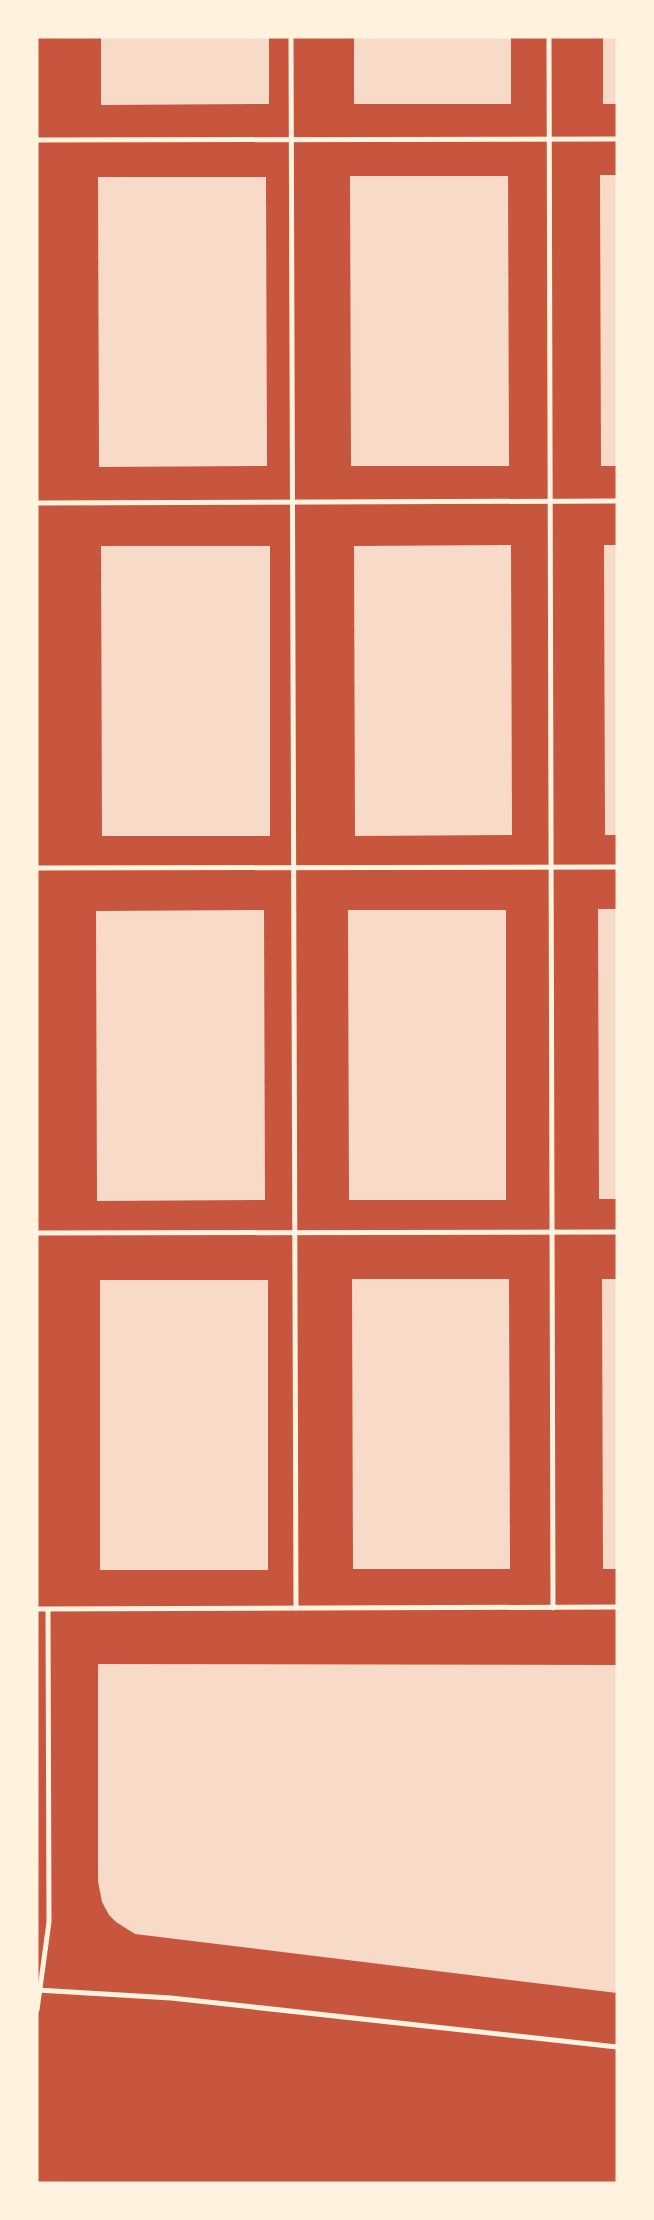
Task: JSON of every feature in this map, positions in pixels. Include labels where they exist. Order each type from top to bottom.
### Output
[{"type":"lane","points":[[291,37],[296,1608]]},
{"type":"lane","points":[[549,37],[553,1608]]},
{"type":"lane","points":[[37,140],[617,139]]},
{"type":"lane","points":[[37,503],[617,501]]},
{"type":"lane","points":[[37,868],[617,867]]},
{"type":"lane","points":[[37,1233],[617,1232]]},
{"type":"lane","points":[[37,1609],[617,1607]]},
{"type":"lane","points":[[37,2010],[49,1922],[48,1609]]},
{"type":"lane","points":[[38,1990],[171,1998],[617,2047]]},
{"type":"building","points":[[101,37],[269,37],[269,104],[101,105]]},
{"type":"building","points":[[354,37],[511,37],[511,104],[354,104]]},
{"type":"building","points":[[603,37],[617,37],[617,104],[603,104]]},
{"type":"building","points":[[600,175],[617,175],[617,466],[601,466]]},
{"type":"building","points":[[350,176],[508,176],[509,466],[351,466]]},
{"type":"building","points":[[98,177],[266,177],[267,466],[99,467]]},
{"type":"building","points":[[511,545],[512,835],[355,836],[354,546]]},
{"type":"building","points":[[604,545],[617,545],[617,835],[605,835]]},
{"type":"building","points":[[101,546],[270,546],[270,836],[102,836]]},
{"type":"building","points":[[598,909],[617,909],[617,1199],[599,1199]]},
{"type":"building","points":[[264,910],[265,1200],[97,1201],[96,911]]},
{"type":"building","points":[[348,910],[506,910],[506,1200],[349,1200]]},
{"type":"building","points":[[352,1279],[509,1279],[510,1569],[353,1569]]},
{"type":"building","points":[[602,1279],[617,1279],[617,1569],[603,1569]]},
{"type":"building","points":[[100,1280],[268,1280],[268,1570],[100,1570]]},
{"type":"building","points":[[98,1664],[617,1665],[617,1993],[135,1934],[116,1922],[102,1902],[98,1881]]}]
